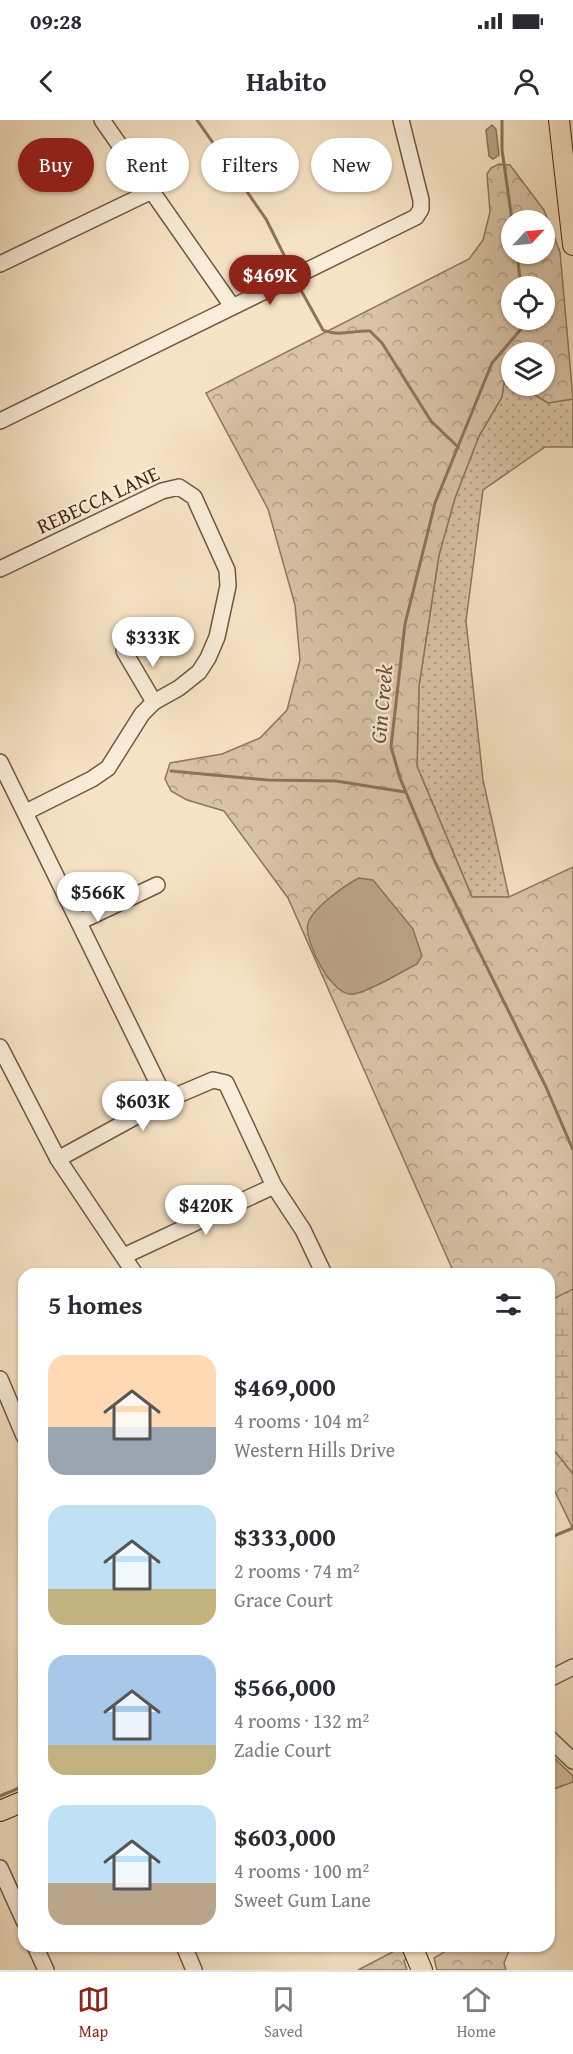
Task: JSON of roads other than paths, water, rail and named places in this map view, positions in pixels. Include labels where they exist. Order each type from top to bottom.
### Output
[{"type":"main road","points":[[559,120],[573,245]]},
{"type":"main road","points":[[0,1811],[18,1804]]},
{"type":"main road","points":[[414,1952],[422,1970]]},
{"type":"street","points":[[102,120],[115,138]]},
{"type":"street","points":[[0,421],[416,217],[421,209],[421,200],[401,120]]},
{"type":"street","points":[[0,264],[150,192]]},
{"type":"street","points":[[153,192],[232,306]]},
{"type":"street","name":"REBECCA LANE","points":[[0,570],[170,487],[187,490],[194,497],[222,555],[228,586],[217,637],[199,672],[154,702],[142,714],[108,768],[92,779],[26,812]]},
{"type":"street","points":[[124,651],[154,702]]},
{"type":"street","points":[[0,762],[166,1100]]},
{"type":"street","points":[[79,922],[157,885]]},
{"type":"street","points":[[2,1054],[58,1159],[131,1268]]},
{"type":"street","points":[[58,1159],[166,1100],[213,1080],[226,1083],[274,1186],[303,1230],[321,1268]]},
{"type":"street","points":[[124,1256],[274,1186]]},
{"type":"street","points":[[0,1379],[18,1422]]},
{"type":"street","points":[[555,1676],[573,1668]]},
{"type":"street","points":[[555,1744],[573,1761]]},
{"type":"street","points":[[0,1868],[18,1908]]},
{"type":"street","points":[[44,1952],[46,1970]]},
{"type":"street","points":[[186,1952],[194,1970]]},
{"type":"waterway","points":[[197,120],[266,219],[291,269]]},
{"type":"waterway","name":"Gin Creek","points":[[502,120],[502,150],[511,210]]},
{"type":"waterway","name":"Gin Creek","points":[[518,264],[520,276]]},
{"type":"waterway","points":[[297,283],[323,330],[341,333],[370,331],[382,343],[431,421],[458,447]]},
{"type":"waterway","name":"Gin Creek","points":[[520,330],[492,363],[435,503],[405,624],[391,747],[400,778],[435,862],[546,1087],[573,1150]]},
{"type":"waterway","points":[[171,771],[268,780],[336,781],[405,792]]},
{"type":"waterway","points":[[555,1536],[573,1528]]},
{"type":"waterway","points":[[0,1796],[18,1788]]}]
